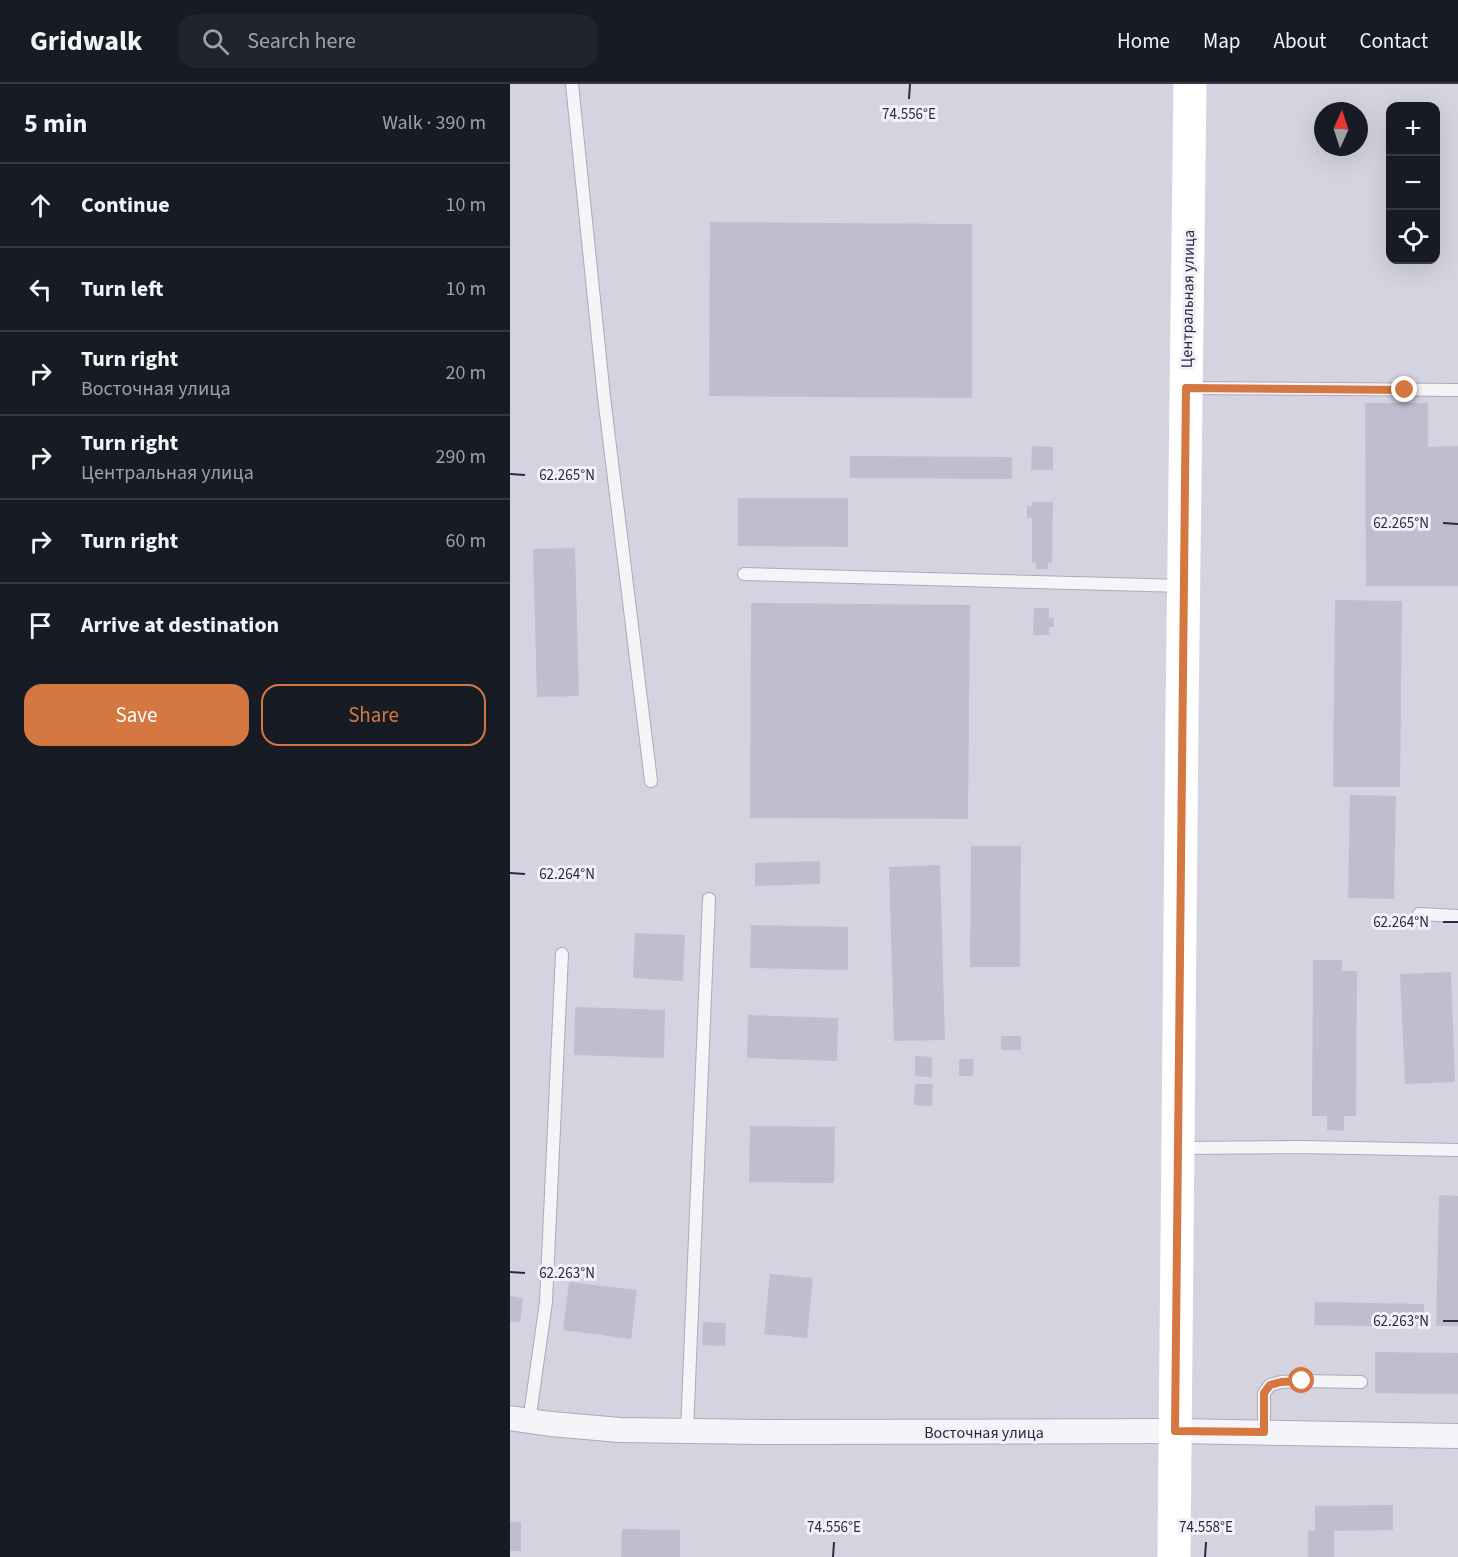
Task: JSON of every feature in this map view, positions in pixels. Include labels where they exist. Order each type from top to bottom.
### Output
[{"type":"street","name":"Центральная улица","points":[[1174,1557],[1190,84]]},
{"type":"street","name":"Восточная улица","points":[[520,1420],[620,1430],[1175,1431],[1458,1436]]},
{"type":"lane","points":[[572,84],[604,397],[651,781]]},
{"type":"lane","points":[[1186,388],[1458,390]]},
{"type":"lane","points":[[744,574],[1184,586]]},
{"type":"lane","points":[[687,1431],[709,899]]},
{"type":"lane","points":[[1419,914],[1458,916]]},
{"type":"lane","points":[[520,1420],[546,1302],[562,954]]},
{"type":"lane","points":[[1178,1148],[1301,1147],[1458,1150]]},
{"type":"lane","points":[[1264,1432],[1264,1393],[1270,1385],[1302,1381],[1361,1382]]},
{"type":"shaded area","points":[[510,84],[1458,84],[1458,1557],[510,1557]]},
{"type":"building","points":[[710,222],[972,224],[972,398],[709,396]]},
{"type":"building","points":[[1365,403],[1428,403],[1428,447],[1458,446],[1458,586],[1366,586]]},
{"type":"building","points":[[1032,446],[1053,447],[1053,470],[1031,470]]},
{"type":"building","points":[[850,456],[1012,457],[1012,479],[850,478]]},
{"type":"building","points":[[738,498],[848,498],[848,547],[738,546]]},
{"type":"building","points":[[1032,502],[1053,502],[1052,563],[1048,563],[1048,569],[1036,569],[1036,563],[1032,563],[1032,518],[1027,518],[1027,506],[1032,506]]},
{"type":"building","points":[[575,548],[579,696],[537,697],[533,549]]},
{"type":"building","points":[[1335,600],[1402,601],[1400,787],[1333,787]]},
{"type":"building","points":[[751,603],[970,605],[968,819],[750,818]]},
{"type":"building","points":[[1034,608],[1049,608],[1049,618],[1054,618],[1054,627],[1049,627],[1049,635],[1033,635]]},
{"type":"building","points":[[1350,795],[1396,796],[1394,899],[1348,898]]},
{"type":"building","points":[[971,846],[1021,846],[1020,967],[970,967]]},
{"type":"building","points":[[820,861],[820,884],[755,886],[755,863]]},
{"type":"building","points":[[940,865],[945,1040],[894,1041],[889,867]]},
{"type":"building","points":[[751,925],[848,927],[848,970],[750,968]]},
{"type":"building","points":[[635,933],[685,935],[683,981],[633,978]]},
{"type":"building","points":[[1313,960],[1342,960],[1342,971],[1357,971],[1356,1116],[1344,1116],[1344,1131],[1327,1130],[1327,1116],[1312,1116]]},
{"type":"building","points":[[1451,972],[1455,1082],[1405,1084],[1400,974]]},
{"type":"building","points":[[575,1007],[665,1010],[664,1058],[574,1055]]},
{"type":"building","points":[[748,1015],[838,1018],[837,1061],[747,1058]]},
{"type":"building","points":[[1001,1036],[1021,1036],[1021,1050],[1001,1050]]},
{"type":"building","points":[[915,1056],[932,1057],[932,1077],[915,1076]]},
{"type":"building","points":[[959,1059],[974,1059],[973,1076],[959,1076]]},
{"type":"building","points":[[915,1084],[933,1084],[932,1106],[914,1105]]},
{"type":"building","points":[[750,1126],[835,1127],[834,1183],[749,1182]]},
{"type":"building","points":[[1439,1195],[1458,1196],[1458,1326],[1436,1326]]},
{"type":"building","points":[[770,1274],[813,1278],[807,1338],[764,1334]]},
{"type":"building","points":[[569,1282],[637,1290],[631,1339],[563,1330]]},
{"type":"building","points":[[510,1296],[523,1298],[520,1322],[510,1321]]},
{"type":"building","points":[[1315,1302],[1424,1304],[1424,1327],[1314,1325]]},
{"type":"building","points":[[703,1322],[726,1323],[725,1346],[702,1345]]},
{"type":"building","points":[[1375,1352],[1458,1353],[1458,1394],[1375,1393]]},
{"type":"building","points":[[1393,1505],[1393,1530],[1334,1531],[1334,1557],[1308,1557],[1308,1531],[1315,1531],[1315,1506]]},
{"type":"building","points":[[510,1521],[521,1522],[521,1551],[510,1551]]},
{"type":"building","points":[[622,1529],[680,1530],[680,1557],[621,1557]]},
{"type":"route","points":[[1302,1381],[1270,1385],[1264,1393],[1264,1432],[1175,1431],[1186,388],[1405,390]]}]
